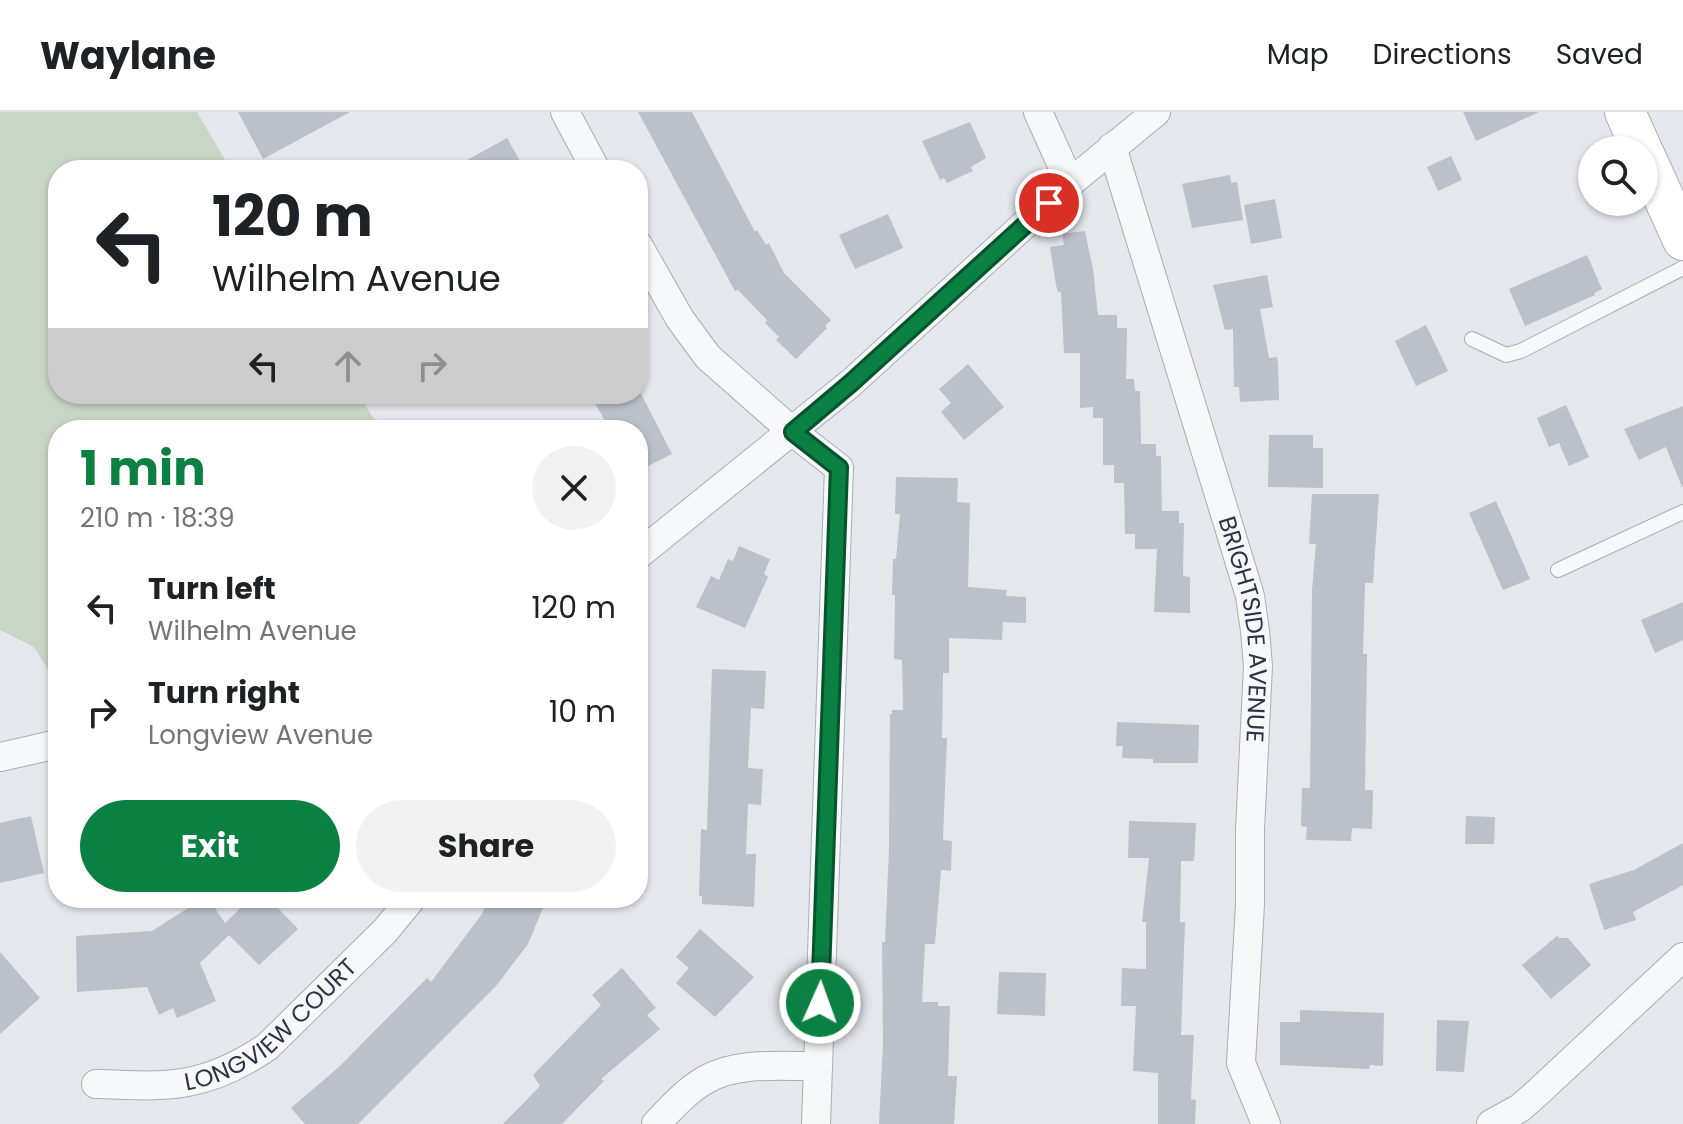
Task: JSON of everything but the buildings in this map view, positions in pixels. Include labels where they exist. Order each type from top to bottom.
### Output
[{"type":"main road","points":[[1625,112],[1636,136]]},
{"type":"main road","points":[[1658,185],[1683,240]]},
{"type":"street","points":[[565,112],[591,160]]},
{"type":"street","points":[[1038,112],[1070,183]]},
{"type":"street","points":[[648,547],[851,383],[1070,183],[1156,112]]},
{"type":"street","name":"BRIGHTSIDE AVENUE","points":[[1112,147],[1250,596],[1258,666],[1241,1063],[1266,1124]]},
{"type":"street","points":[[648,263],[680,319],[708,357],[839,468],[816,1124]]},
{"type":"street","points":[[0,757],[48,746]]},
{"type":"street","name":"LONGVIEW COURT","points":[[96,1084],[163,1087],[191,1083],[245,1062],[278,1036],[385,931],[404,908]]},
{"type":"street","points":[[1491,1124],[1520,1108],[1683,957]]},
{"type":"street","points":[[656,1124],[683,1097],[707,1079],[718,1075],[754,1067],[817,1066]]},
{"type":"lane","points":[[1472,339],[1506,355],[1521,351],[1542,343],[1683,268]]},
{"type":"lane","points":[[1558,570],[1683,512]]},
{"type":"green space","points":[[0,112],[197,112],[225,160],[48,160],[48,404],[365,404],[374,420],[48,420],[48,670],[34,647],[0,630]]},
{"type":"route","points":[[820,1003],[839,468],[793,432],[1049,203]]}]
